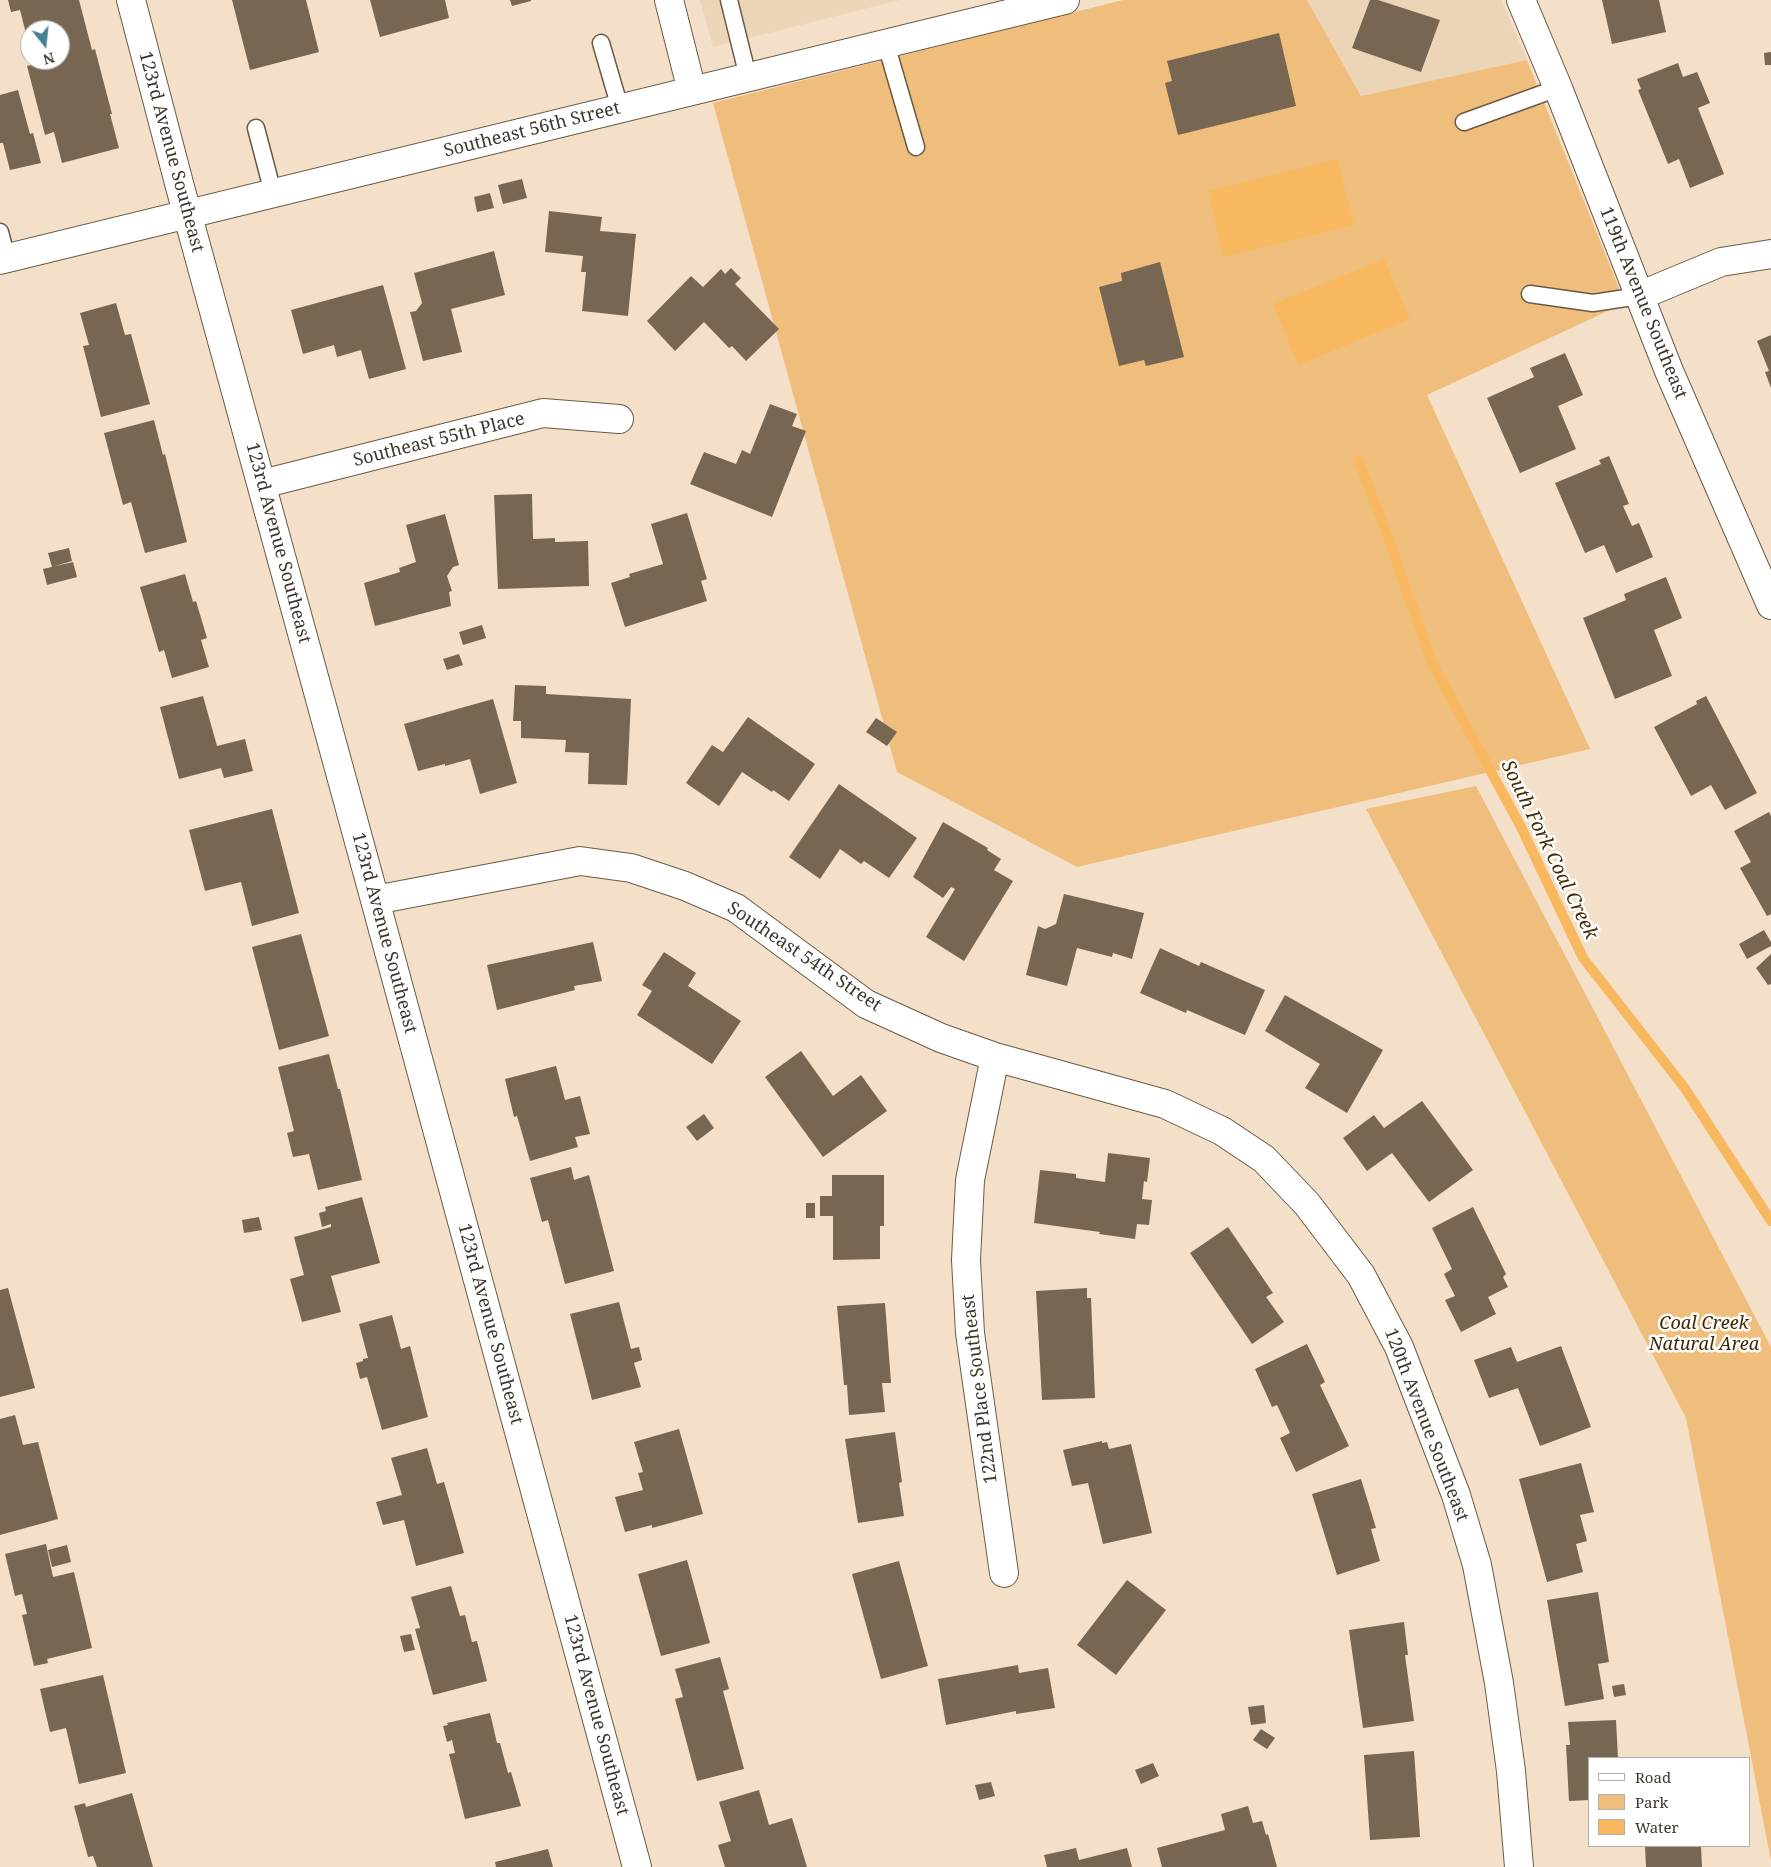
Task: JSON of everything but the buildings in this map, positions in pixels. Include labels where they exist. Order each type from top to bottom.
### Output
[{"type":"street","name":"123rd Avenue Southeast","points":[[131,0],[187,214],[376,900],[637,1867]]},
{"type":"street","points":[[669,0],[692,91]]},
{"type":"street","name":"119th Avenue Southeast","points":[[1521,0],[1558,88],[1669,371],[1771,605]]},
{"type":"street","name":"Southeast 56th Street","points":[[4,259],[886,44],[1047,2]]},
{"type":"street","points":[[1639,296],[1721,262],[1771,254]]},
{"type":"street","name":"Southeast 55th Place","points":[[262,484],[543,413],[618,418]]},
{"type":"street","name":"Southeast 54th Street","points":[[376,900],[580,861],[631,868],[685,886],[736,908],[866,1004],[941,1038],[994,1057]]},
{"type":"street","name":"122nd Place Southeast","points":[[994,1057],[970,1180],[966,1260],[970,1334],[1004,1573]]},
{"type":"street","name":"120th Avenue Southeast","points":[[994,1057],[1165,1104],[1222,1130],[1264,1158],[1307,1204],[1361,1275],[1399,1347],[1456,1495],[1477,1564],[1500,1693],[1511,1771],[1518,1867]]},
{"type":"lane","points":[[730,0],[748,77]]},
{"type":"lane","points":[[601,43],[620,108]]},
{"type":"lane","points":[[886,44],[916,147]]},
{"type":"lane","points":[[1464,122],[1558,88]]},
{"type":"lane","points":[[256,128],[273,193]]},
{"type":"lane","points":[[0,232],[4,259]]},
{"type":"lane","points":[[1530,294],[1593,303],[1639,296]]},
{"type":"shaded area","points":[[700,0],[900,0],[713,47]]},
{"type":"shaded area","points":[[1307,0],[1501,0],[1527,60],[1361,96]]},
{"type":"green space","points":[[1123,0],[1307,0],[1361,96],[1527,60],[1625,303],[1427,395],[1590,749],[1077,867],[897,772],[713,103]]},
{"type":"green space","name":"Coal Creek Natural Area","points":[[1476,786],[1771,1347],[1771,1861],[1686,1418],[1366,809]]},
{"type":"water","points":[[1338,159],[1354,225],[1223,257],[1208,191]]},
{"type":"water","points":[[1384,259],[1410,319],[1298,365],[1273,304]]},
{"type":"waterway","name":"South Fork Coal Creek","points":[[1358,460],[1385,529],[1432,663],[1521,827],[1583,958],[1684,1087],[1771,1221]]}]
